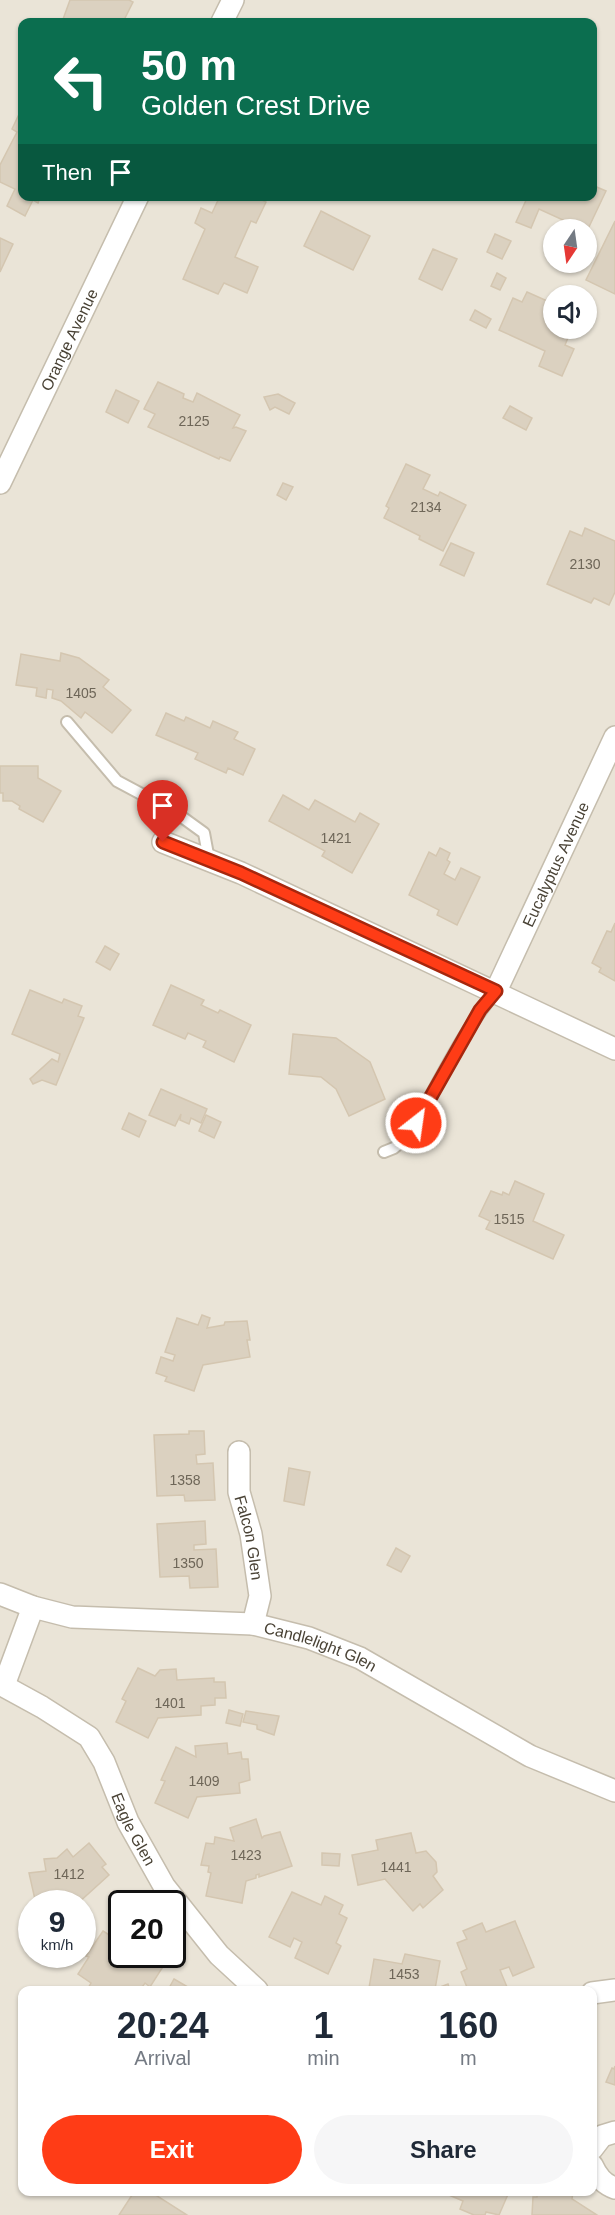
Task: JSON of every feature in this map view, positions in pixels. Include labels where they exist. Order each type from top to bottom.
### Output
[{"type":"street","points":[[224,18],[233,0]]},
{"type":"street","name":"Orange Avenue","points":[[0,483],[136,201]]},
{"type":"street","name":"Eucalyptus Avenue","points":[[496,991],[615,737]]},
{"type":"street","points":[[163,842],[241,873],[496,991],[615,1049]]},
{"type":"street","name":"Falcon Glen","points":[[239,1452],[239,1492],[251,1534],[260,1596],[253,1624]]},
{"type":"street","name":"Candlelight Glen","points":[[0,1594],[33,1607],[72,1617],[253,1624],[309,1638],[360,1658],[530,1756],[615,1791]]},
{"type":"street","points":[[2,1685],[33,1607]]},
{"type":"street","name":"Eagle Glen","points":[[2,1685],[89,1737],[104,1762],[128,1822],[164,1886],[219,1954],[253,1986]]},
{"type":"street","points":[[597,1992],[615,1990]]},
{"type":"street","points":[[597,2142],[602,2136],[615,2132]]},
{"type":"street","points":[[597,2175],[608,2186],[615,2188]]},
{"type":"lane","points":[[67,722],[117,781],[175,812],[204,833],[209,861]]},
{"type":"lane","points":[[384,1152],[394,1148],[407,1137],[480,1010],[496,991]]},
{"type":"shaded area","points":[[0,0],[615,0],[615,2215],[0,2215]]},
{"type":"building","points":[[70,0],[129,0],[133,2],[125,18],[63,18]]},
{"type":"building","points":[[18,116],[18,201],[32,201],[25,216],[7,206],[15,189],[0,182],[0,165],[17,132],[12,129]]},
{"type":"building","points":[[597,187],[606,191],[593,219],[561,219],[539,209],[531,228],[516,222],[526,201],[597,201]]},
{"type":"building","points":[[218,201],[266,202],[256,223],[251,221],[235,257],[258,267],[247,293],[224,283],[218,294],[183,279],[205,229],[195,223],[201,208],[212,213]]},
{"type":"building","points":[[321,211],[370,236],[353,270],[304,246]]},
{"type":"building","points":[[615,221],[615,294],[586,280],[589,273],[597,273],[597,258]]},
{"type":"building","points":[[495,234],[511,241],[502,259],[487,252]]},
{"type":"building","points":[[0,238],[13,244],[0,272]]},
{"type":"building","points":[[433,249],[457,259],[442,290],[419,279]]},
{"type":"building","points":[[497,273],[506,278],[500,290],[491,286]]},
{"type":"building","points":[[527,292],[543,299],[543,339],[567,339],[565,345],[574,349],[562,376],[539,366],[545,351],[499,330],[513,298],[522,302]]},
{"type":"building","points":[[475,310],[491,319],[486,328],[470,320]]},
{"type":"building","points":[[158,382],[184,394],[183,398],[193,402],[197,393],[240,415],[233,428],[246,431],[230,461],[220,457],[219,459],[148,427],[155,414],[144,409]]},
{"type":"building","points":[[116,390],[139,401],[128,423],[106,412]]},
{"type":"building","points":[[278,394],[295,403],[289,414],[275,407],[270,410],[264,397]]},
{"type":"building","points":[[510,406],[532,418],[526,430],[503,418]]},
{"type":"building","points":[[406,464],[430,475],[423,489],[438,496],[440,492],[466,505],[443,551],[419,539],[420,536],[384,518],[389,508],[386,506]]},
{"type":"building","points":[[283,483],[293,487],[286,500],[277,495]]},
{"type":"building","points":[[585,528],[615,541],[615,592],[609,605],[594,598],[591,603],[547,584],[570,531],[582,536]]},
{"type":"building","points":[[451,543],[474,553],[464,576],[440,565]]},
{"type":"building","points":[[61,653],[79,658],[109,680],[103,687],[131,710],[112,733],[85,712],[81,718],[61,701],[52,698],[53,690],[47,689],[46,698],[36,696],[37,688],[16,685],[21,654],[60,661]]},
{"type":"building","points":[[166,713],[184,721],[186,717],[210,728],[213,721],[238,732],[234,739],[255,749],[243,775],[228,768],[226,773],[195,759],[198,753],[156,735]]},
{"type":"building","points":[[0,766],[38,766],[38,778],[61,791],[43,822],[19,809],[20,806],[12,801],[3,801],[3,793],[0,793]]},
{"type":"building","points":[[283,795],[309,810],[315,800],[355,822],[360,813],[379,824],[352,873],[322,856],[325,851],[269,821]]},
{"type":"building","points":[[440,848],[450,853],[447,860],[450,862],[444,874],[455,880],[461,868],[480,877],[457,925],[437,915],[439,910],[409,895],[429,852],[436,856]]},
{"type":"building","points":[[615,923],[615,981],[599,972],[601,968],[592,963],[607,931],[611,932]]},
{"type":"building","points":[[105,946],[119,954],[110,970],[96,962]]},
{"type":"building","points":[[171,985],[204,1000],[201,1005],[218,1013],[220,1010],[251,1025],[234,1062],[203,1047],[206,1041],[188,1033],[185,1039],[153,1025]]},
{"type":"building","points":[[30,990],[62,1003],[64,999],[82,1006],[78,1016],[84,1018],[56,1085],[42,1080],[33,1084],[30,1079],[52,1059],[58,1062],[60,1054],[12,1034]]},
{"type":"building","points":[[293,1034],[336,1038],[370,1062],[385,1099],[349,1116],[336,1089],[321,1077],[289,1074]]},
{"type":"building","points":[[161,1089],[207,1109],[201,1123],[191,1118],[189,1124],[180,1120],[181,1114],[175,1126],[149,1115]]},
{"type":"building","points":[[129,1113],[146,1121],[139,1137],[122,1129]]},
{"type":"building","points":[[206,1115],[221,1122],[214,1138],[199,1131]]},
{"type":"building","points":[[515,1181],[544,1194],[533,1221],[564,1235],[553,1259],[486,1229],[490,1221],[479,1216],[491,1191],[509,1195]]},
{"type":"building","points":[[202,1315],[210,1318],[207,1328],[224,1325],[225,1322],[247,1321],[250,1357],[203,1365],[194,1391],[165,1381],[167,1377],[156,1373],[161,1357],[173,1361],[175,1355],[165,1352],[177,1318],[198,1325]]},
{"type":"building","points":[[189,1431],[204,1431],[205,1454],[196,1455],[197,1464],[213,1463],[215,1500],[185,1501],[184,1495],[157,1496],[154,1435],[189,1434]]},
{"type":"building","points":[[289,1468],[310,1472],[304,1505],[284,1501]]},
{"type":"building","points":[[205,1521],[206,1544],[194,1545],[194,1550],[216,1549],[218,1587],[190,1588],[189,1576],[160,1577],[157,1524]]},
{"type":"building","points":[[396,1548],[410,1556],[401,1572],[387,1565]]},
{"type":"building","points":[[138,1668],[155,1676],[160,1670],[176,1669],[177,1680],[214,1678],[214,1682],[225,1682],[226,1698],[215,1698],[215,1705],[201,1706],[201,1715],[158,1718],[148,1738],[116,1722],[126,1701],[122,1699]]},
{"type":"building","points":[[229,1710],[243,1714],[240,1726],[226,1723]]},
{"type":"building","points":[[246,1711],[279,1716],[274,1735],[257,1729],[257,1725],[243,1722]]},
{"type":"building","points":[[227,1743],[228,1754],[241,1752],[242,1759],[248,1759],[250,1780],[239,1783],[240,1793],[197,1797],[188,1818],[155,1803],[165,1781],[161,1780],[176,1747],[196,1757],[195,1746]]},
{"type":"building","points":[[256,1819],[262,1838],[280,1832],[292,1866],[259,1877],[259,1874],[256,1878],[246,1881],[242,1903],[206,1896],[211,1873],[208,1872],[209,1866],[201,1865],[206,1843],[214,1844],[215,1837],[234,1841],[230,1828]]},
{"type":"building","points":[[411,1833],[416,1853],[426,1851],[436,1862],[437,1872],[433,1876],[443,1890],[423,1908],[420,1904],[413,1911],[385,1879],[358,1885],[352,1855],[378,1850],[376,1840]]},
{"type":"building","points":[[89,1843],[106,1864],[102,1867],[109,1875],[92,1890],[33,1890],[29,1873],[46,1871],[44,1859],[57,1858],[67,1849],[73,1857]]},
{"type":"building","points":[[322,1853],[340,1854],[339,1866],[322,1865]]},
{"type":"building","points":[[292,1892],[321,1905],[325,1896],[343,1905],[339,1914],[347,1918],[336,1943],[341,1946],[328,1974],[295,1958],[302,1942],[294,1938],[290,1947],[269,1937]]},
{"type":"building","points":[[515,1921],[534,1967],[513,1976],[509,1967],[500,1970],[507,1986],[466,1986],[461,1972],[467,1969],[457,1943],[467,1939],[463,1931],[482,1923],[486,1932]]},
{"type":"building","points":[[103,1931],[108,1934],[108,1968],[162,1968],[151,1986],[145,1983],[143,1986],[89,1986],[91,1983],[78,1974],[82,1968],[96,1968],[96,1941]]},
{"type":"building","points":[[405,1954],[440,1961],[436,1986],[369,1986],[374,1959],[402,1964]]},
{"type":"building","points":[[174,1979],[186,1986],[170,1986]]},
{"type":"building","points":[[615,2066],[615,2085],[606,2082]]},
{"type":"building","points":[[131,2196],[157,2196],[187,2215],[119,2215]]},
{"type":"building","points":[[451,2196],[507,2196],[499,2215],[486,2212],[485,2215],[474,2215],[460,2209],[463,2201]]},
{"type":"building","points":[[572,2196],[572,2199],[597,2215],[532,2215],[533,2197]]},
{"type":"route","points":[[163,842],[241,873],[496,991],[480,1010],[416,1123]]}]
